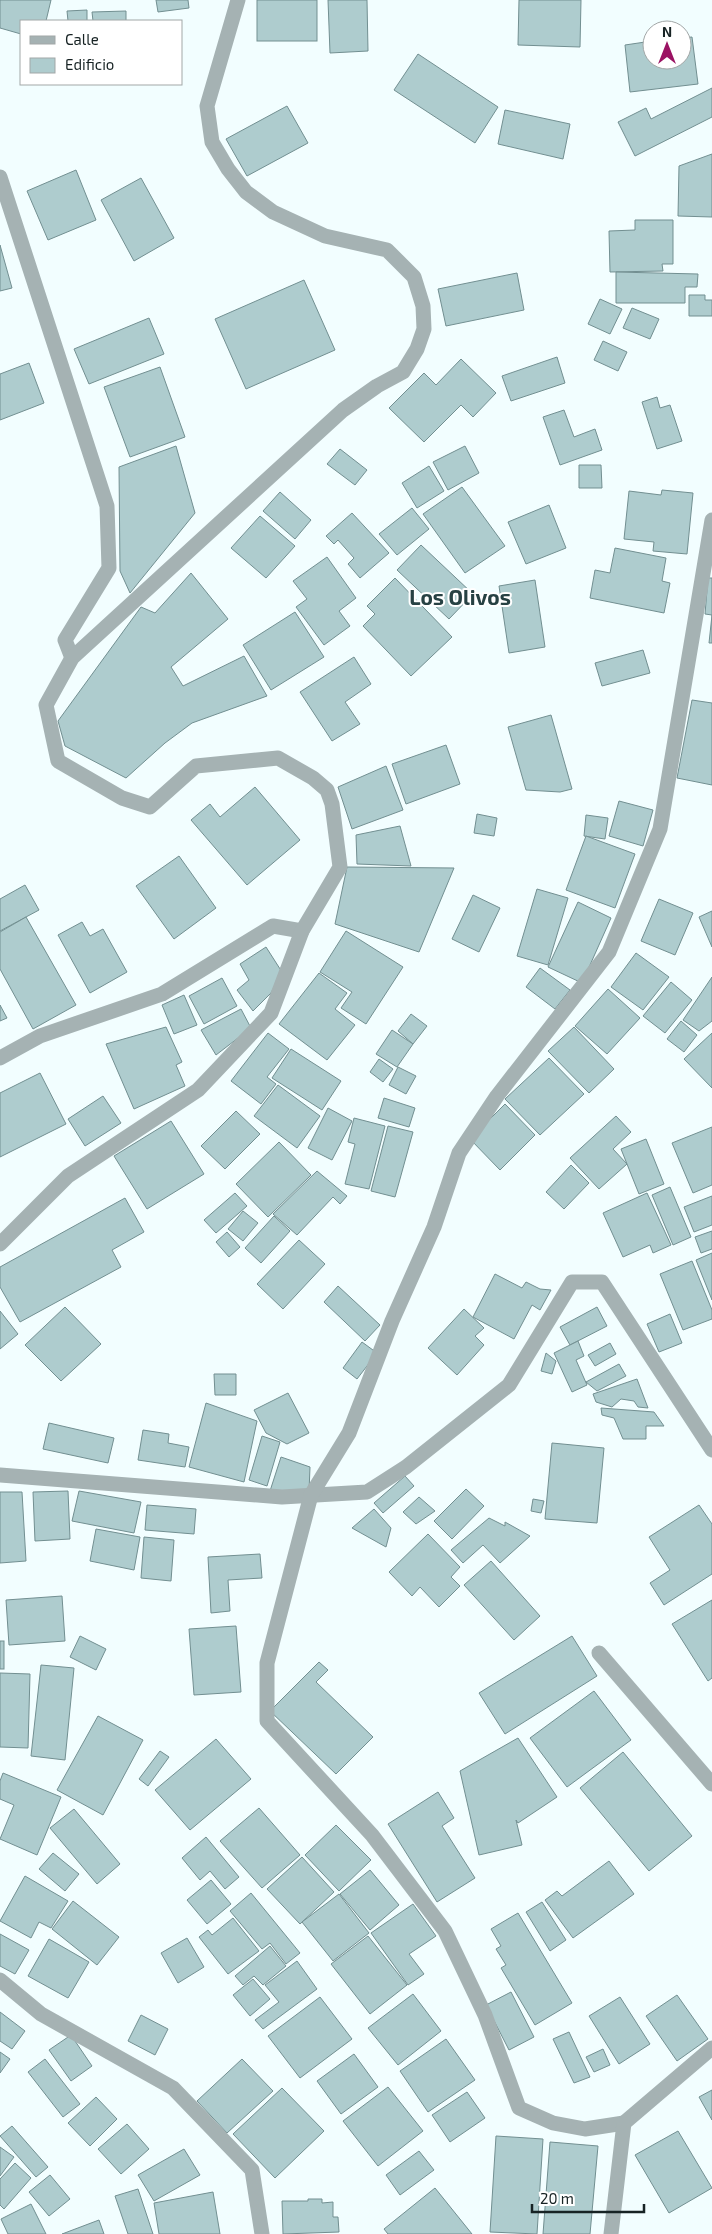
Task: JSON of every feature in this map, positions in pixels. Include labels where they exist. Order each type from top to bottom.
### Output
[{"type":"street","points":[[0,1244],[68,1176],[198,1090],[271,1013],[302,931],[340,867],[332,804],[327,790],[313,778],[278,758],[196,766],[150,807],[122,798],[58,761],[46,706],[72,658],[343,410],[377,386],[403,372],[417,349],[424,329],[423,306],[414,277],[387,250],[325,236],[273,212],[246,192],[228,169],[212,142],[207,106],[238,0]]},
{"type":"street","points":[[0,177],[108,506],[109,568],[64,640],[72,658]]},
{"type":"street","points":[[712,520],[660,829],[609,952],[497,1096],[459,1153],[434,1227],[392,1321],[349,1433],[311,1495],[267,1663],[267,1720],[372,1835],[445,1932],[485,2015],[519,2108],[552,2122],[585,2129],[624,2123],[712,2048]]},
{"type":"street","points":[[0,1058],[40,1036],[162,994],[273,926],[302,931]]},
{"type":"street","points":[[0,1475],[282,1497],[366,1492],[406,1467],[509,1386],[572,1282],[602,1282],[712,1450]]},
{"type":"street","points":[[599,1653],[712,1784]]},
{"type":"street","points":[[0,1980],[41,2014],[172,2088],[252,2170],[262,2234]]},
{"type":"street","points":[[611,2234],[624,2123]]},
{"type":"building","points":[[0,0],[51,0],[46,20],[20,20],[20,34],[0,28]]},
{"type":"building","points":[[156,0],[188,0],[189,8],[158,12]]},
{"type":"building","points":[[257,0],[317,0],[317,41],[257,41]]},
{"type":"building","points":[[328,0],[367,0],[368,51],[330,53]]},
{"type":"building","points":[[519,0],[581,0],[580,47],[518,45]]},
{"type":"building","points":[[87,10],[87,20],[68,20],[67,11]]},
{"type":"building","points":[[126,11],[126,20],[93,20],[92,12]]},
{"type":"building","points":[[692,37],[698,84],[630,92],[625,45],[642,42],[642,70],[692,70]]},
{"type":"building","points":[[418,54],[498,107],[475,143],[394,90]]},
{"type":"building","points":[[712,88],[712,117],[635,156],[618,122],[646,108],[651,119]]},
{"type":"building","points":[[287,106],[308,143],[247,176],[226,139]]},
{"type":"building","points":[[505,110],[570,124],[563,159],[498,144]]},
{"type":"building","points":[[712,154],[712,217],[678,216],[679,166]]},
{"type":"building","points":[[76,170],[96,220],[48,240],[27,191]]},
{"type":"building","points":[[141,178],[174,238],[134,261],[101,200]]},
{"type":"building","points":[[635,220],[673,220],[673,264],[662,264],[663,271],[610,272],[609,231],[635,230]]},
{"type":"building","points":[[0,245],[12,288],[0,291]]},
{"type":"building","points":[[616,272],[698,274],[697,287],[685,287],[685,303],[616,303]]},
{"type":"building","points":[[517,273],[524,310],[446,326],[438,289]]},
{"type":"building","points":[[304,280],[335,350],[246,389],[215,319]]},
{"type":"building","points":[[689,295],[705,295],[705,300],[712,300],[712,316],[689,316]]},
{"type":"building","points":[[600,299],[622,309],[610,334],[588,324]]},
{"type":"building","points":[[632,308],[659,319],[650,339],[623,328]]},
{"type":"building","points":[[149,318],[164,354],[89,384],[74,349]]},
{"type":"building","points":[[603,341],[627,352],[618,371],[594,360]]},
{"type":"building","points":[[557,357],[565,383],[511,401],[502,376]]},
{"type":"building","points":[[461,359],[496,393],[473,417],[461,405],[424,442],[389,408],[424,373],[436,385]]},
{"type":"building","points":[[29,363],[44,403],[0,420],[0,374]]},
{"type":"building","points":[[160,367],[185,437],[130,457],[104,387]]},
{"type":"building","points":[[657,397],[660,408],[670,405],[682,441],[657,449],[642,402]]},
{"type":"building","points":[[564,410],[574,437],[595,429],[602,450],[560,465],[543,417]]},
{"type":"building","points":[[176,446],[195,513],[130,593],[120,571],[119,467]]},
{"type":"building","points":[[465,446],[479,473],[448,490],[433,462]]},
{"type":"building","points":[[340,449],[367,470],[355,485],[327,464]]},
{"type":"building","points":[[579,465],[601,465],[602,488],[579,488]]},
{"type":"building","points":[[429,466],[444,491],[417,508],[402,483]]},
{"type":"building","points":[[462,487],[505,546],[465,573],[423,514]]},
{"type":"building","points":[[662,490],[693,493],[687,554],[653,551],[654,542],[624,539],[629,491],[661,495]]},
{"type":"building","points":[[280,492],[311,520],[295,539],[263,511]]},
{"type":"building","points":[[549,505],[566,548],[526,564],[508,522]]},
{"type":"building","points":[[412,508],[429,529],[397,555],[379,534]]},
{"type":"building","points":[[352,513],[389,553],[360,578],[348,564],[354,558],[338,540],[334,544],[326,536]]},
{"type":"building","points":[[260,516],[295,546],[266,578],[231,548]]},
{"type":"building","points":[[421,545],[473,594],[449,619],[397,570]]},
{"type":"building","points":[[615,548],[666,558],[662,581],[670,583],[664,613],[590,598],[595,570],[610,573]]},
{"type":"building","points":[[327,557],[356,598],[339,611],[350,626],[324,645],[296,607],[307,599],[293,581]]},
{"type":"building","points":[[191,573],[228,619],[171,667],[183,686],[244,656],[267,696],[192,723],[165,743],[126,778],[65,746],[58,721],[141,607],[155,613]]},
{"type":"building","points":[[395,578],[452,637],[411,676],[363,626],[375,614],[367,606]]},
{"type":"building","points":[[708,578],[712,578],[712,615],[705,614]]},
{"type":"building","points":[[535,580],[545,647],[509,653],[499,586]]},
{"type":"building","points":[[295,612],[324,657],[271,690],[243,645]]},
{"type":"building","points":[[712,615],[712,643],[709,643]]},
{"type":"building","points":[[643,650],[650,673],[602,686],[595,663]]},
{"type":"building","points":[[354,657],[371,684],[345,702],[360,724],[332,741],[300,692]]},
{"type":"building","points":[[692,700],[712,703],[712,785],[677,778]]},
{"type":"building","points":[[551,715],[572,789],[560,792],[526,790],[508,727]]},
{"type":"building","points":[[446,745],[460,784],[406,804],[392,764]]},
{"type":"building","points":[[386,766],[403,810],[352,829],[338,787]]},
{"type":"building","points":[[255,787],[300,840],[247,885],[191,820],[210,804],[220,817]]},
{"type":"building","points":[[619,801],[653,810],[643,846],[609,836]]},
{"type":"building","points":[[477,814],[497,818],[494,836],[474,833]]},
{"type":"building","points":[[586,815],[608,818],[605,839],[584,836]]},
{"type":"building","points":[[400,826],[411,866],[357,864],[356,835]]},
{"type":"building","points":[[586,836],[635,854],[615,908],[566,890]]},
{"type":"building","points":[[179,856],[216,908],[174,939],[136,886]]},
{"type":"building","points":[[347,867],[454,868],[419,952],[335,924]]},
{"type":"building","points":[[25,885],[39,910],[0,931],[0,899]]},
{"type":"building","points":[[537,889],[568,898],[548,965],[517,956]]},
{"type":"building","points":[[473,895],[500,908],[479,952],[452,939]]},
{"type":"building","points":[[659,899],[693,913],[675,955],[641,941]]},
{"type":"building","points":[[578,902],[611,918],[582,983],[548,967]]},
{"type":"building","points":[[712,911],[712,947],[699,917]]},
{"type":"building","points":[[26,917],[76,1005],[33,1029],[0,969],[0,932]]},
{"type":"building","points":[[82,922],[90,936],[103,929],[127,972],[90,993],[58,935]]},
{"type":"building","points":[[346,931],[403,967],[366,1024],[341,1008],[352,992],[320,972]]},
{"type":"building","points":[[266,947],[282,972],[271,993],[253,1011],[237,990],[249,980],[240,964]]},
{"type":"building","points":[[636,953],[669,977],[643,1010],[611,987]]},
{"type":"building","points":[[540,968],[570,990],[555,1009],[526,987]]},
{"type":"building","points":[[319,973],[347,993],[335,1009],[355,1025],[327,1060],[279,1024]]},
{"type":"building","points":[[712,977],[712,1021],[699,1031],[683,1020]]},
{"type":"building","points":[[222,978],[237,1006],[204,1024],[189,996]]},
{"type":"building","points":[[671,982],[692,1000],[665,1033],[643,1016]]},
{"type":"building","points":[[608,989],[640,1018],[607,1054],[575,1026]]},
{"type":"building","points":[[184,995],[197,1025],[174,1034],[162,1005]]},
{"type":"building","points":[[0,1005],[7,1018],[0,1021]]},
{"type":"building","points":[[241,1009],[251,1028],[216,1055],[201,1030]]},
{"type":"building","points":[[411,1014],[427,1026],[413,1044],[398,1031]]},
{"type":"building","points":[[681,1021],[697,1035],[684,1052],[667,1039]]},
{"type":"building","points":[[166,1027],[182,1062],[176,1065],[185,1086],[134,1109],[106,1044]]},
{"type":"building","points":[[574,1027],[614,1069],[589,1093],[548,1051]]},
{"type":"building","points":[[392,1030],[413,1044],[397,1067],[376,1054]]},
{"type":"building","points":[[268,1033],[289,1049],[267,1077],[276,1084],[261,1104],[231,1081]]},
{"type":"building","points":[[712,1033],[712,1088],[684,1059]]},
{"type":"building","points":[[291,1049],[341,1081],[322,1110],[272,1078]]},
{"type":"building","points":[[549,1058],[584,1094],[540,1135],[505,1099]]},
{"type":"building","points":[[379,1059],[393,1069],[383,1082],[370,1072]]},
{"type":"building","points":[[398,1067],[416,1076],[406,1094],[389,1085]]},
{"type":"building","points":[[40,1073],[66,1124],[0,1157],[0,1093]]},
{"type":"building","points":[[278,1085],[320,1116],[297,1148],[254,1116]]},
{"type":"building","points":[[103,1096],[121,1123],[85,1146],[68,1119]]},
{"type":"building","points":[[384,1098],[415,1108],[409,1127],[378,1118]]},
{"type":"building","points":[[505,1104],[535,1135],[500,1170],[470,1139]]},
{"type":"building","points":[[328,1108],[352,1121],[332,1160],[308,1148]]},
{"type":"building","points":[[236,1111],[260,1134],[225,1169],[201,1146]]},
{"type":"building","points":[[616,1116],[631,1132],[613,1149],[627,1164],[599,1189],[570,1158]]},
{"type":"building","points":[[354,1118],[385,1126],[369,1189],[345,1184],[355,1144],[348,1142]]},
{"type":"building","points":[[171,1121],[204,1174],[147,1209],[114,1156]]},
{"type":"building","points":[[388,1126],[413,1132],[395,1197],[371,1191]]},
{"type":"building","points":[[712,1127],[712,1185],[693,1193],[672,1143]]},
{"type":"building","points":[[646,1139],[664,1184],[639,1194],[621,1149]]},
{"type":"building","points":[[279,1142],[311,1175],[268,1217],[236,1184]]},
{"type":"building","points":[[571,1165],[589,1183],[564,1209],[546,1192]]},
{"type":"building","points":[[317,1171],[347,1196],[340,1204],[333,1197],[297,1235],[273,1214]]},
{"type":"building","points":[[670,1187],[691,1237],[673,1245],[652,1195]]},
{"type":"building","points":[[235,1193],[247,1206],[216,1233],[204,1220]]},
{"type":"building","points":[[647,1193],[671,1245],[653,1253],[650,1245],[623,1257],[603,1213]]},
{"type":"building","points":[[712,1196],[712,1225],[694,1232],[684,1207]]},
{"type":"building","points":[[125,1198],[144,1232],[112,1250],[121,1267],[20,1322],[0,1287],[0,1267]]},
{"type":"building","points":[[243,1211],[258,1223],[243,1241],[228,1229]]},
{"type":"building","points":[[274,1216],[290,1231],[261,1263],[245,1248]]},
{"type":"building","points":[[712,1231],[712,1249],[701,1253],[695,1237]]},
{"type":"building","points":[[227,1232],[240,1247],[229,1257],[216,1242]]},
{"type":"building","points":[[299,1240],[325,1264],[283,1309],[257,1284]]},
{"type":"building","points":[[712,1253],[712,1300],[696,1260]]},
{"type":"building","points":[[692,1261],[712,1310],[712,1319],[683,1330],[660,1274]]},
{"type":"building","points":[[495,1274],[522,1288],[526,1282],[540,1289],[551,1290],[540,1310],[532,1305],[514,1339],[473,1317]]},
{"type":"building","points":[[338,1286],[380,1325],[365,1341],[324,1302]]},
{"type":"building","points":[[65,1307],[101,1344],[61,1381],[25,1345]]},
{"type":"building","points":[[597,1307],[607,1326],[570,1345],[560,1327]]},
{"type":"building","points":[[464,1309],[484,1328],[475,1336],[484,1345],[457,1375],[428,1348]]},
{"type":"building","points":[[0,1311],[18,1334],[0,1349]]},
{"type":"building","points":[[670,1314],[682,1343],[659,1352],[647,1324]]},
{"type":"building","points":[[578,1341],[584,1356],[576,1360],[587,1385],[572,1392],[554,1353]]},
{"type":"building","points":[[362,1342],[377,1353],[357,1379],[343,1368]]},
{"type":"building","points":[[610,1343],[616,1354],[595,1366],[588,1355]]},
{"type":"building","points":[[546,1353],[556,1361],[552,1374],[541,1371]]},
{"type":"building","points":[[619,1364],[626,1376],[597,1391],[586,1382]]},
{"type":"building","points":[[214,1374],[236,1374],[236,1395],[215,1395]]},
{"type":"building","points":[[637,1379],[648,1408],[638,1407],[634,1401],[621,1399],[612,1407],[596,1402],[593,1394]]},
{"type":"building","points":[[288,1393],[309,1433],[287,1444],[266,1433],[254,1410]]},
{"type":"building","points":[[206,1403],[257,1421],[244,1482],[189,1467]]},
{"type":"building","points":[[601,1408],[654,1412],[664,1426],[646,1426],[646,1439],[623,1439],[614,1418],[602,1415]]},
{"type":"building","points":[[49,1423],[114,1438],[108,1463],[43,1449]]},
{"type":"building","points":[[143,1430],[169,1434],[168,1443],[189,1447],[185,1467],[138,1460]]},
{"type":"building","points":[[262,1436],[280,1442],[267,1486],[249,1480]]},
{"type":"building","points":[[552,1443],[604,1448],[597,1523],[545,1519]]},
{"type":"building","points":[[281,1457],[310,1467],[309,1492],[270,1491]]},
{"type":"building","points":[[405,1476],[414,1486],[383,1513],[374,1503]]},
{"type":"building","points":[[466,1489],[484,1506],[452,1539],[434,1521]]},
{"type":"building","points":[[68,1491],[70,1539],[35,1541],[33,1492]]},
{"type":"building","points":[[79,1491],[141,1502],[134,1533],[72,1521]]},
{"type":"building","points":[[0,1492],[22,1492],[26,1561],[0,1563]]},
{"type":"building","points":[[419,1497],[435,1511],[416,1524],[403,1512]]},
{"type":"building","points":[[533,1499],[544,1501],[541,1513],[531,1511]]},
{"type":"building","points":[[147,1505],[196,1509],[194,1534],[145,1530]]},
{"type":"building","points":[[699,1505],[712,1524],[712,1574],[664,1605],[650,1583],[670,1570],[649,1537]]},
{"type":"building","points":[[374,1509],[391,1528],[386,1547],[352,1528]]},
{"type":"building","points":[[489,1518],[505,1526],[505,1522],[530,1536],[500,1563],[483,1545],[463,1563],[451,1550]]},
{"type":"building","points":[[96,1529],[140,1537],[134,1570],[90,1561]]},
{"type":"building","points":[[428,1534],[460,1567],[451,1577],[460,1586],[439,1607],[420,1587],[412,1596],[389,1572]]},
{"type":"building","points":[[144,1537],[174,1540],[171,1581],[141,1578]]},
{"type":"building","points":[[260,1554],[262,1578],[228,1580],[230,1611],[211,1613],[208,1557]]},
{"type":"building","points":[[491,1561],[540,1616],[514,1640],[464,1585]]},
{"type":"building","points":[[62,1596],[65,1641],[9,1645],[6,1600]]},
{"type":"building","points":[[712,1600],[712,1678],[708,1681],[672,1624]]},
{"type":"building","points":[[236,1626],[241,1692],[194,1695],[189,1629]]},
{"type":"building","points":[[80,1636],[106,1649],[96,1670],[70,1657]]},
{"type":"building","points":[[572,1636],[597,1676],[505,1734],[479,1693]]},
{"type":"building","points":[[0,1641],[4,1641],[4,1669],[0,1669]]},
{"type":"building","points":[[319,1662],[328,1670],[316,1682],[373,1737],[336,1774],[270,1711]]},
{"type":"building","points":[[41,1665],[74,1668],[65,1760],[31,1756]]},
{"type":"building","points":[[0,1673],[30,1674],[28,1748],[0,1747]]},
{"type":"building","points":[[594,1691],[631,1740],[567,1787],[530,1738]]},
{"type":"building","points":[[98,1716],[143,1740],[103,1815],[57,1790]]},
{"type":"building","points":[[518,1738],[557,1797],[518,1823],[516,1820],[522,1845],[479,1855],[460,1771]]},
{"type":"building","points":[[216,1739],[251,1779],[190,1830],[155,1790]]},
{"type":"building","points":[[160,1751],[169,1757],[148,1786],[139,1779]]},
{"type":"building","points":[[623,1752],[692,1836],[649,1871],[580,1788]]},
{"type":"building","points":[[3,1773],[61,1797],[37,1855],[0,1839],[14,1805],[0,1799],[0,1781]]},
{"type":"building","points":[[438,1792],[454,1818],[442,1826],[475,1878],[437,1902],[388,1824]]},
{"type":"building","points":[[259,1808],[300,1855],[262,1888],[220,1841]]},
{"type":"building","points":[[74,1809],[120,1864],[97,1884],[50,1828]]},
{"type":"building","points":[[336,1825],[371,1860],[339,1891],[305,1855]]},
{"type":"building","points":[[206,1837],[239,1877],[225,1889],[210,1871],[200,1880],[182,1858]]},
{"type":"building","points":[[53,1853],[79,1874],[65,1891],[39,1869]]},
{"type":"building","points":[[302,1857],[334,1892],[300,1924],[267,1889]]},
{"type":"building","points":[[609,1861],[634,1894],[573,1938],[545,1900],[557,1891],[562,1896]]},
{"type":"building","points":[[370,1870],[399,1905],[370,1930],[340,1894]]},
{"type":"building","points":[[25,1876],[68,1901],[51,1928],[39,1922],[31,1938],[0,1921]]},
{"type":"building","points":[[211,1880],[231,1904],[207,1924],[187,1900]]},
{"type":"building","points":[[251,1893],[300,1953],[286,1964],[270,1943],[262,1949],[230,1911]]},
{"type":"building","points":[[339,1894],[369,1933],[333,1961],[302,1922]]},
{"type":"building","points":[[73,1901],[119,1937],[97,1965],[52,1929]]},
{"type":"building","points":[[542,1902],[566,1940],[550,1951],[526,1912]]},
{"type":"building","points":[[413,1904],[436,1936],[409,1954],[424,1974],[408,1985],[371,1933]]},
{"type":"building","points":[[518,1913],[572,2003],[535,2025],[501,1968],[506,1965],[496,1949],[501,1946],[491,1929]]},
{"type":"building","points":[[233,1918],[259,1951],[228,1974],[199,1937],[208,1930],[212,1935]]},
{"type":"building","points":[[0,1934],[29,1950],[15,1974],[0,1966]]},
{"type":"building","points":[[368,1936],[407,1985],[370,2014],[331,1964]]},
{"type":"building","points":[[187,1938],[204,1967],[178,1983],[161,1953]]},
{"type":"building","points":[[49,1939],[89,1962],[68,1998],[28,1976]]},
{"type":"building","points":[[270,1946],[286,1966],[263,1985],[254,1976],[243,1985],[235,1976]]},
{"type":"building","points":[[297,1961],[317,1989],[263,2029],[255,2020],[279,2002],[265,1985]]},
{"type":"building","points":[[253,1979],[270,1999],[250,2016],[233,1995]]},
{"type":"building","points":[[511,1992],[534,2037],[509,2050],[486,2005]]},
{"type":"building","points":[[413,1994],[441,2031],[398,2065],[368,2028]]},
{"type":"building","points":[[677,1995],[708,2039],[677,2061],[646,2016]]},
{"type":"building","points":[[320,1997],[352,2039],[300,2078],[268,2036]]},
{"type":"building","points":[[620,1997],[650,2044],[619,2064],[589,2016]]},
{"type":"building","points":[[0,2012],[25,2031],[12,2049],[0,2041]]},
{"type":"building","points":[[141,2015],[168,2029],[155,2055],[128,2041]]},
{"type":"building","points":[[569,2032],[590,2077],[574,2083],[553,2039]]},
{"type":"building","points":[[71,2035],[92,2066],[71,2081],[49,2050]]},
{"type":"building","points":[[446,2039],[475,2080],[428,2112],[400,2071]]},
{"type":"building","points":[[603,2049],[610,2065],[594,2072],[586,2057]]},
{"type":"building","points":[[0,2052],[10,2059],[0,2073]]},
{"type":"building","points":[[354,2054],[378,2087],[341,2114],[317,2081]]},
{"type":"building","points":[[45,2059],[80,2104],[63,2117],[28,2072]]},
{"type":"building","points":[[242,2059],[273,2091],[227,2133],[197,2101]]},
{"type":"building","points":[[388,2087],[423,2131],[378,2166],[343,2121]]},
{"type":"building","points":[[282,2088],[324,2131],[275,2178],[233,2134]]},
{"type":"building","points":[[712,2090],[712,2120],[699,2097]]},
{"type":"building","points":[[467,2092],[485,2118],[450,2142],[432,2115]]},
{"type":"building","points":[[96,2097],[117,2119],[90,2146],[68,2123]]},
{"type":"building","points":[[127,2124],[149,2149],[121,2174],[98,2149]]},
{"type":"building","points":[[12,2126],[48,2167],[36,2177],[0,2136]]},
{"type":"building","points":[[678,2131],[712,2188],[669,2213],[635,2155]]},
{"type":"building","points":[[496,2136],[543,2139],[537,2234],[490,2232]]},
{"type":"building","points":[[550,2142],[598,2146],[590,2234],[543,2234]]},
{"type":"building","points":[[0,2147],[14,2157],[0,2176]]},
{"type":"building","points":[[184,2149],[200,2175],[154,2201],[138,2175]]},
{"type":"building","points":[[419,2151],[434,2170],[400,2195],[386,2175]]},
{"type":"building","points":[[15,2163],[31,2178],[4,2209],[0,2205],[0,2179]]},
{"type":"building","points":[[50,2175],[70,2199],[49,2216],[29,2192]]},
{"type":"building","points":[[435,2188],[472,2234],[388,2234],[384,2229]]},
{"type":"building","points":[[138,2189],[153,2234],[128,2234],[115,2196]]},
{"type":"building","points":[[213,2192],[220,2234],[159,2234],[154,2203]]},
{"type":"building","points":[[308,2199],[322,2199],[322,2203],[333,2202],[333,2217],[338,2217],[339,2232],[283,2234],[282,2201],[308,2201]]},
{"type":"building","points":[[31,2204],[46,2234],[8,2234],[1,2219]]},
{"type":"building","points":[[99,2220],[104,2234],[62,2234]]},
{"type":"district","name":"Los Olivos","points":[[460,598]]}]
